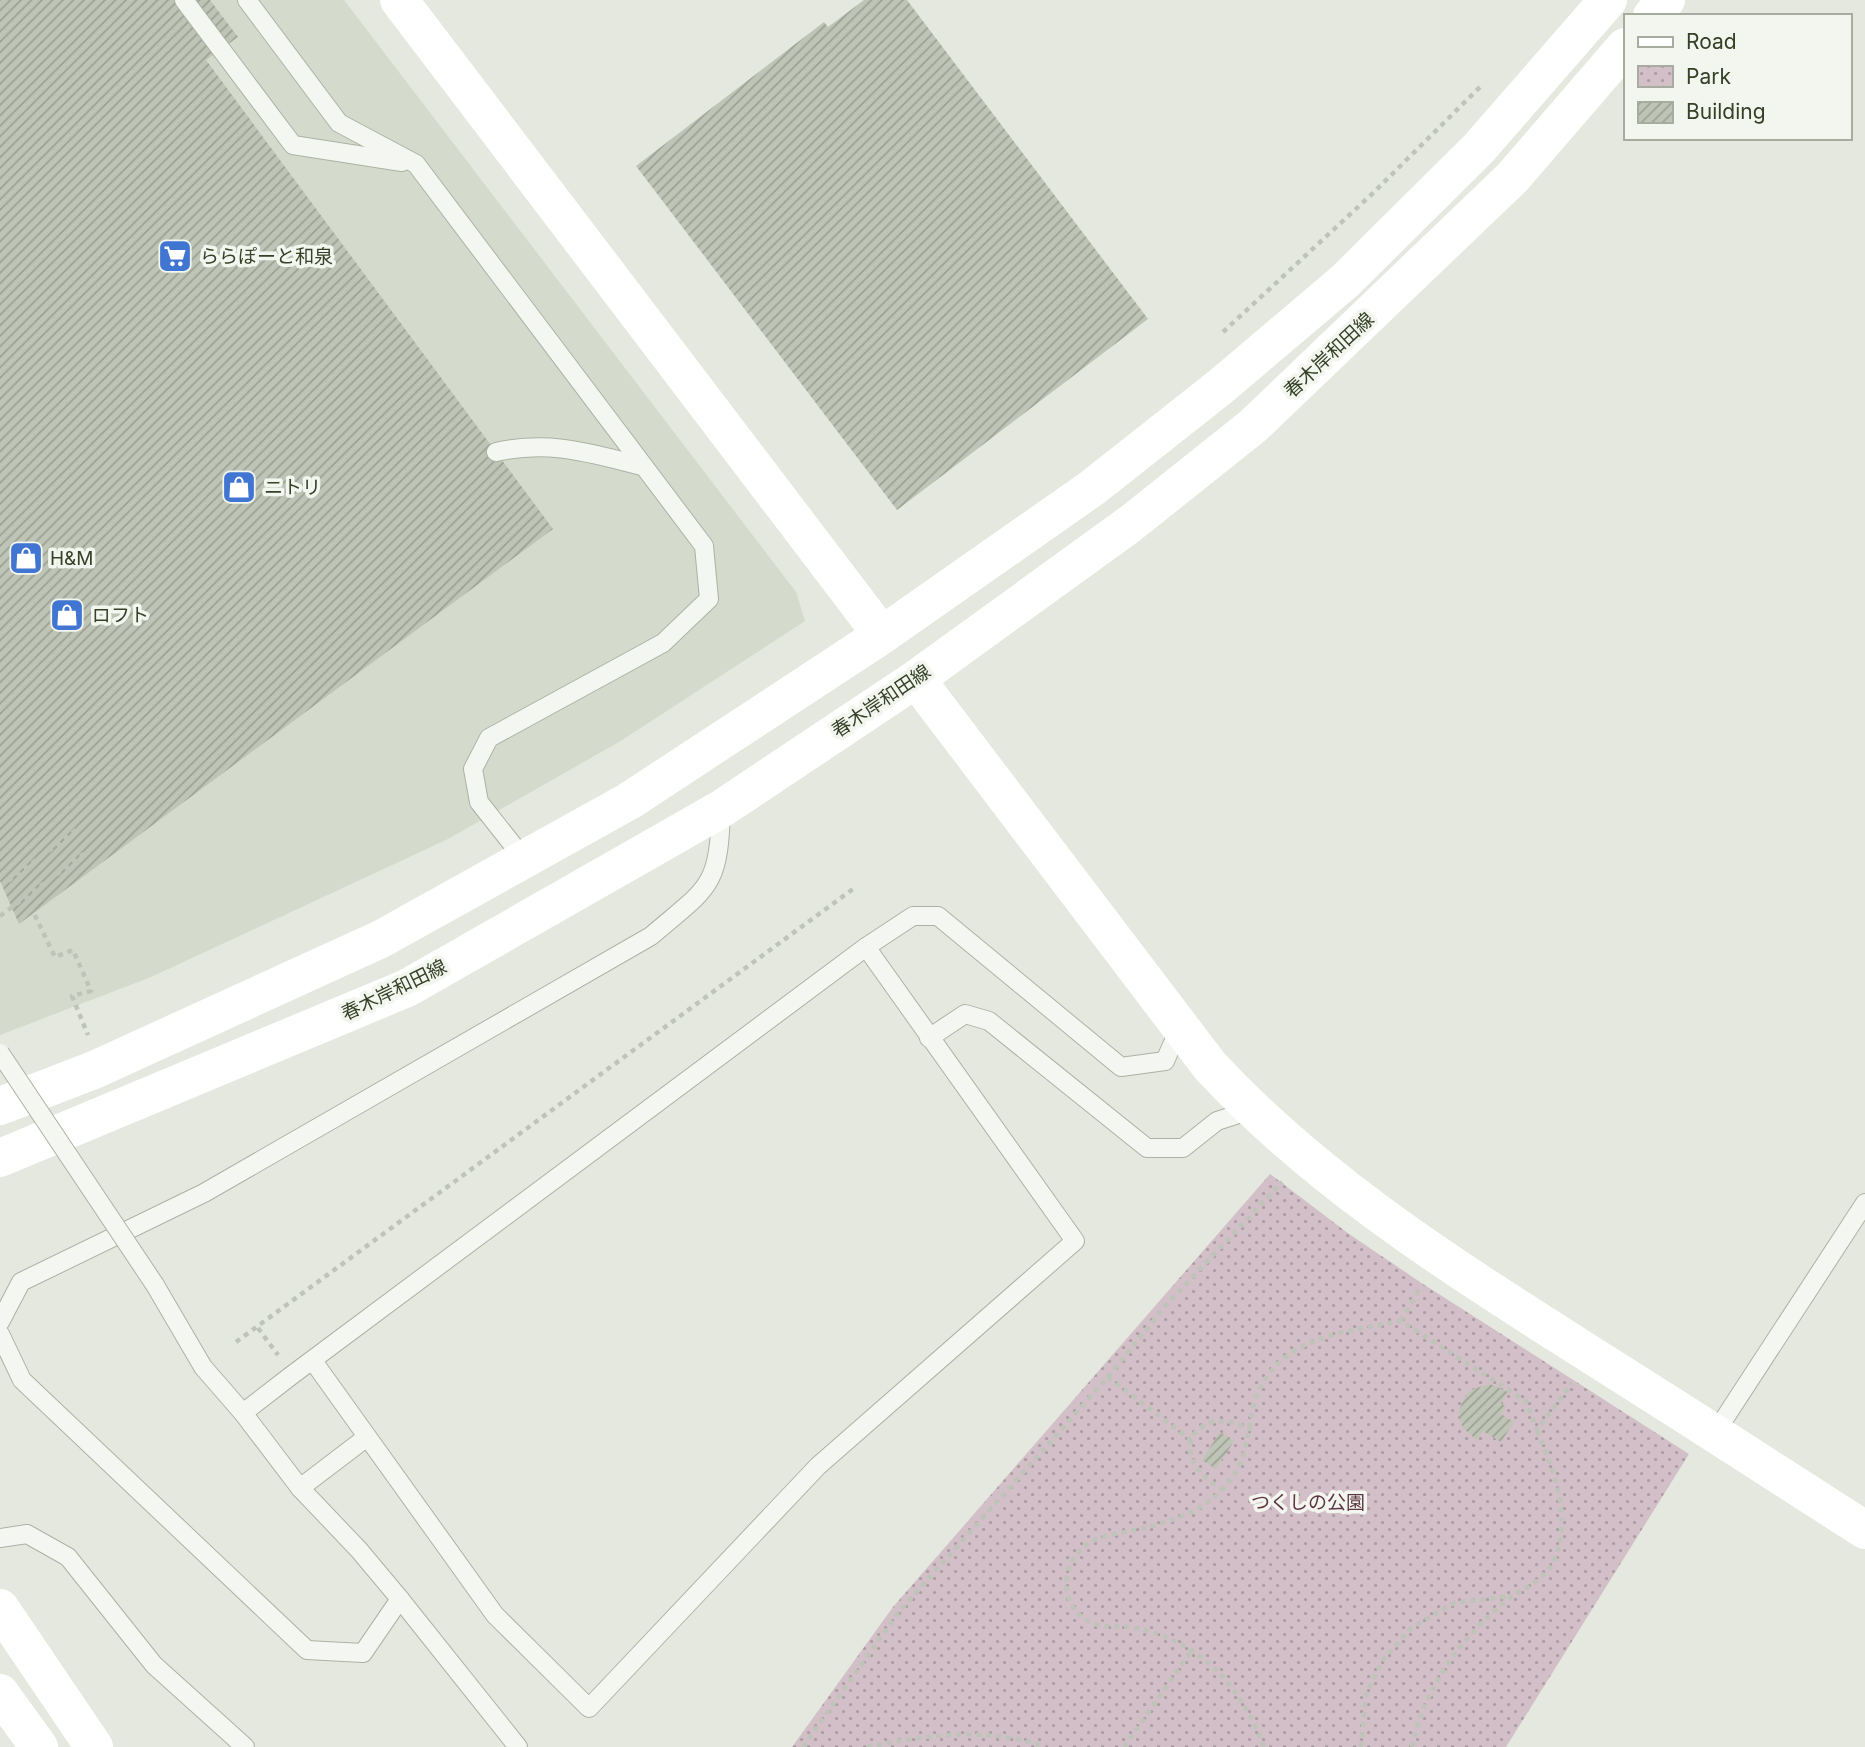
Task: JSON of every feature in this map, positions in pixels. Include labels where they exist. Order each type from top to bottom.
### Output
[{"type":"main road","points":[[399,0],[882,635]]},
{"type":"main road","points":[[0,1106],[94,1070],[381,939],[629,801],[882,635],[1092,488],[1220,387],[1345,281],[1479,148],[1608,0]]},
{"type":"main road","points":[[1654,14],[1665,0]]},
{"type":"main road","name":"春木岸和田線","points":[[0,1158],[407,988],[721,809],[916,679],[1130,524],[1253,426],[1512,178],[1624,48]]},
{"type":"main road","points":[[916,679],[1210,1066],[1251,1110],[1302,1156],[1441,1259],[1865,1530]]},
{"type":"main road","points":[[0,1608],[94,1747]]},
{"type":"main road","points":[[0,1693],[39,1747]]},
{"type":"lane","points":[[184,0],[293,145],[416,164]]},
{"type":"lane","points":[[247,0],[339,123],[416,164],[591,400],[704,546],[709,599],[663,643],[489,738],[473,769],[479,802],[523,859]]},
{"type":"lane","points":[[496,452],[526,446],[562,447],[642,466]]},
{"type":"lane","points":[[0,1322],[21,1282],[204,1193],[651,936],[707,888],[718,861],[721,809]]},
{"type":"lane","points":[[243,1413],[866,947],[913,916],[938,916],[1121,1066],[1165,1060],[1181,1026]]},
{"type":"lane","points":[[313,1361],[495,1615],[589,1708],[818,1465],[1075,1241],[866,947]]},
{"type":"lane","points":[[929,1038],[965,1014],[989,1021],[1147,1147],[1183,1148],[1217,1121],[1251,1110]]},
{"type":"lane","points":[[0,1053],[155,1285],[204,1367],[300,1488],[359,1550],[518,1747]]},
{"type":"lane","points":[[1715,1433],[1865,1203]]},
{"type":"lane","points":[[0,1334],[22,1380],[307,1650],[363,1653],[400,1600]]},
{"type":"lane","points":[[300,1488],[367,1437]]},
{"type":"lane","points":[[0,1538],[27,1534],[68,1557],[154,1665],[245,1747]]},
{"type":"path","points":[[1223,332],[1372,194],[1483,83]]},
{"type":"path","points":[[8,881],[83,825]]},
{"type":"path","points":[[0,916],[85,853]]},
{"type":"path","points":[[236,1342],[853,889]]},
{"type":"path","points":[[26,897],[55,957],[73,950],[91,991],[72,996],[88,1036]]},
{"type":"path","points":[[803,1747],[898,1612],[1108,1377],[1167,1304],[1302,1156]]},
{"type":"path","points":[[1264,1747],[1255,1721],[1229,1680],[1192,1650],[1178,1640],[1133,1627],[1107,1627],[1088,1621],[1071,1606],[1065,1581],[1070,1564],[1083,1548],[1106,1536],[1153,1526],[1199,1509],[1224,1490],[1236,1473],[1251,1430],[1253,1409],[1265,1378],[1293,1351],[1329,1334],[1401,1321],[1526,1401],[1554,1470],[1561,1508],[1554,1560],[1539,1581],[1512,1596],[1468,1636],[1435,1682],[1417,1722],[1412,1747]]},
{"type":"path","points":[[1537,1430],[1578,1375]]},
{"type":"path","points":[[1108,1377],[1191,1440]]},
{"type":"path","points":[[1224,1490],[1202,1478],[1193,1466],[1188,1451],[1191,1440],[1199,1429],[1214,1421],[1229,1420],[1251,1430]]},
{"type":"path","points":[[1361,1747],[1366,1695],[1382,1661],[1412,1628],[1454,1603],[1512,1596]]},
{"type":"path","points":[[1124,1747],[1192,1650]]},
{"type":"path","points":[[867,1747],[942,1733],[1021,1739],[1045,1747]]},
{"type":"shaded area","points":[[0,0],[344,0],[796,592],[805,621],[619,742],[448,839],[151,977],[0,1035]]},
{"type":"green space","name":"つくしの公園","points":[[1270,1174],[1349,1234],[1423,1284],[1689,1454],[1506,1747],[792,1747],[893,1607]]},
{"type":"building","name":"ららぽーと和泉","points":[[0,0],[210,0],[238,37],[206,60],[553,529],[19,924],[0,881]]},
{"type":"building","points":[[864,0],[907,0],[1148,319],[897,510],[636,166],[824,22],[828,27]]},
{"type":"building","points":[[1490,1384],[1508,1392],[1501,1403],[1506,1407],[1501,1414],[1514,1422],[1501,1442],[1483,1431],[1477,1440],[1463,1428],[1460,1420],[1459,1411],[1465,1396],[1473,1389]]},
{"type":"building","points":[[1220,1432],[1234,1441],[1216,1469],[1202,1460]]},
{"type":"place","name":"ららぽーと和泉","points":[[175,256]]},
{"type":"place","name":"ニトリ","points":[[239,487]]},
{"type":"place","name":"H&M","points":[[26,558]]},
{"type":"place","name":"ロフト","points":[[67,615]]}]
